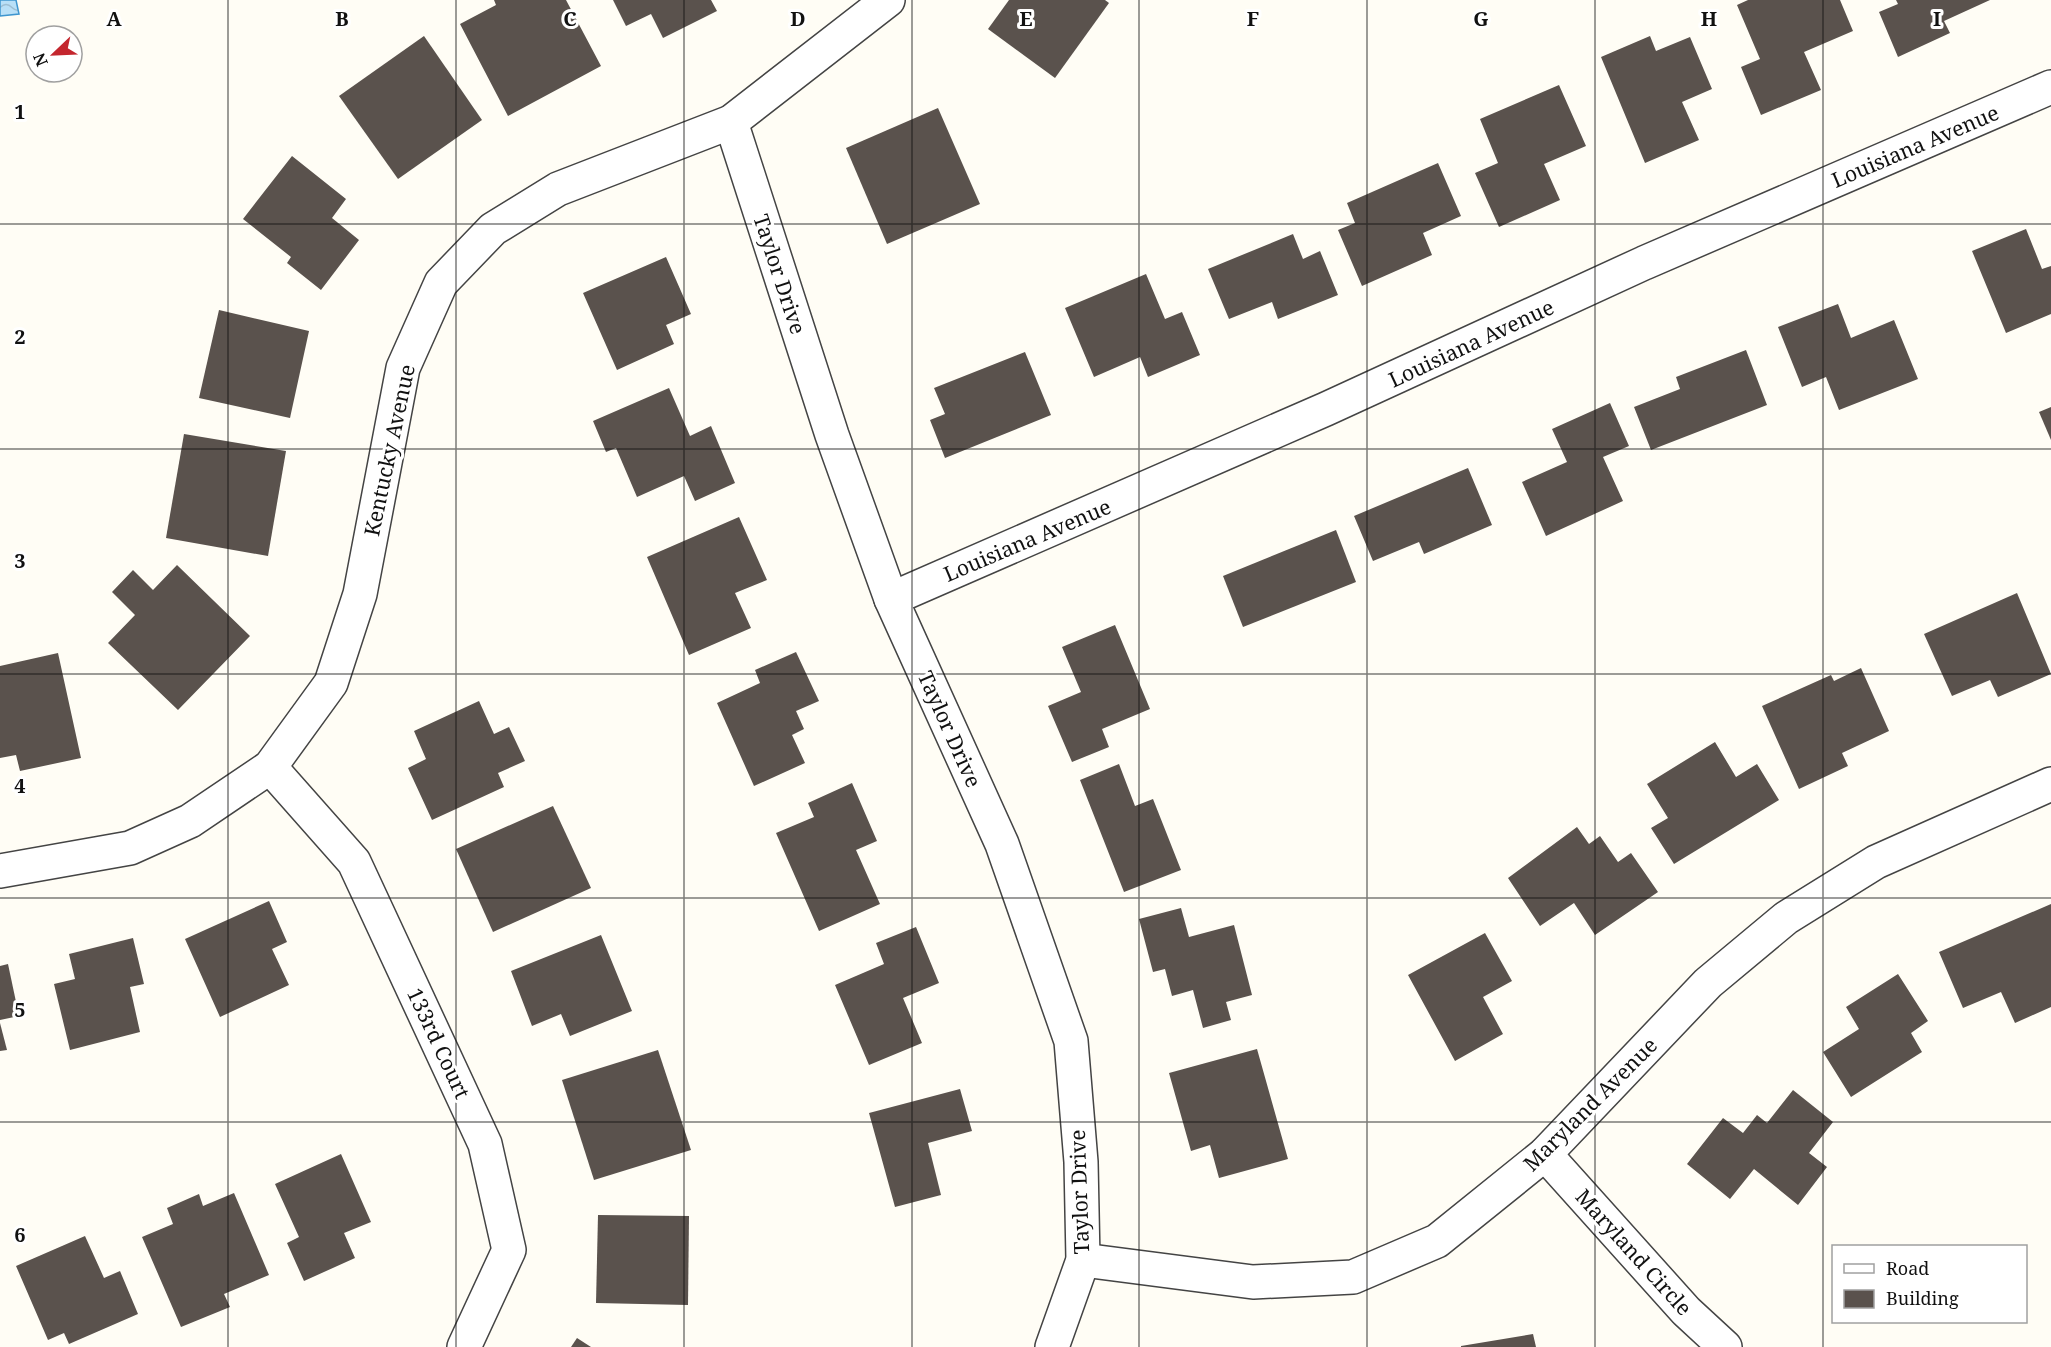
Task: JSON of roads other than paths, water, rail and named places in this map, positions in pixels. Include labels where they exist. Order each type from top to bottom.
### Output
[{"type":"street","name":"Kentucky Avenue","points":[[0,872],[130,848],[190,820],[270,766],[331,683],[360,594],[403,368],[441,283],[493,228],[558,189],[731,122],[888,0]]},
{"type":"street","name":"Louisiana Avenue","points":[[891,598],[1305,419],[1644,264],[2051,87]]},
{"type":"street","name":"Taylor Drive","points":[[731,122],[832,435],[891,598],[1002,844],[1071,1041],[1081,1162],[1083,1260],[1052,1347]]},
{"type":"street","name":"133rd Court","points":[[270,766],[354,862],[485,1143],[509,1250],[464,1347]]},
{"type":"street","name":"Maryland Avenue","points":[[1083,1260],[1253,1282],[1353,1277],[1437,1241],[1545,1154],[1708,983],[1786,918],[1876,862],[2051,784]]},
{"type":"street","name":"Maryland Circle","points":[[1545,1154],[1686,1311],[1725,1347]]},
{"type":"water","points":[[0,0],[16,0],[19,14],[0,16]]}]
